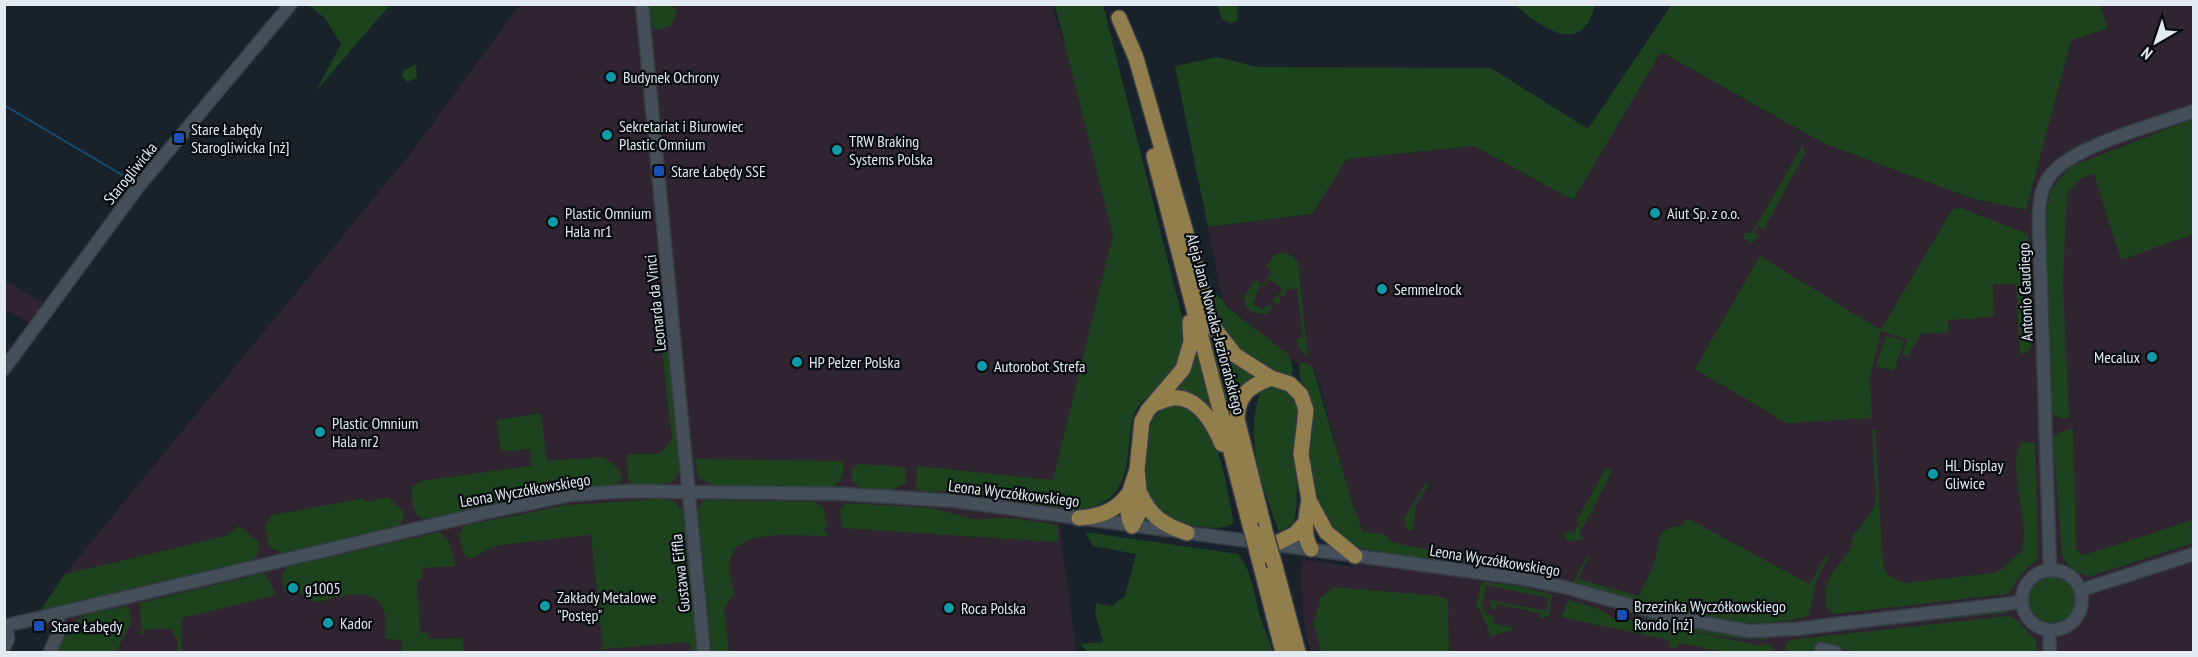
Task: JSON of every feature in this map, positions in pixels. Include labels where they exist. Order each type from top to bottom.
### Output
[{"type":"main road","name":"Aleja Jana Nowaka-Jeziorańskiego","points":[[1117,11],[1283,652]]},
{"type":"main road","points":[[1117,11],[1136,58],[1213,327],[1235,355],[1271,378],[1290,384],[1301,395],[1306,418],[1301,449],[1312,523],[1307,542],[1311,549]]},
{"type":"main road","points":[[1132,526],[1141,509],[1135,493],[1142,421],[1175,381],[1189,355],[1191,342],[1186,281]]},
{"type":"main road","points":[[1271,378],[1246,390],[1238,406],[1237,419],[1298,652]]},
{"type":"main road","points":[[1154,404],[1173,398],[1186,400],[1199,408],[1210,419],[1220,437],[1240,486]]},
{"type":"main road","points":[[1079,518],[1107,513],[1135,493]]},
{"type":"main road","points":[[1135,493],[1158,520],[1187,533]]},
{"type":"main road","points":[[1273,545],[1312,523]]},
{"type":"main road","points":[[1312,523],[1355,556]]},
{"type":"street","name":"Starogliwicka","points":[[4,369],[138,187],[291,4]]},
{"type":"street","name":"Leonarda da Vinci","points":[[642,4],[691,491]]},
{"type":"street","name":"Antonio Gaudiego","points":[[2050,569],[2039,218],[2043,187],[2053,171],[2071,157],[2193,111]]},
{"type":"street","name":"Leona Wyczółkowskiego","points":[[5,626],[411,530],[570,495],[691,491],[892,496],[955,501],[1548,583],[1676,618],[1750,631],[1783,630],[2022,602]]},
{"type":"street","name":"Gustawa Eiffla","points":[[691,491],[704,652]]},
{"type":"street","points":[[2081,590],[2193,554]]},
{"type":"street","points":[[2050,569],[2062,571],[2071,576],[2081,590],[2081,607],[2074,619],[2063,627],[2049,630],[2038,627],[2028,619],[2022,602],[2023,590],[2030,578],[2041,571],[2050,569]]},
{"type":"street","points":[[50,652],[59,631],[58,613]]},
{"type":"street","points":[[4,647],[8,639],[5,626]]},
{"type":"street","points":[[2049,630],[2050,652]]},
{"type":"street","points":[[1821,650],[1835,652]]},
{"type":"shaded area","points":[[520,5],[1051,5],[1124,213],[1056,499],[1076,652],[43,652],[50,631],[38,614],[65,574],[411,153]]},
{"type":"shaded area","points":[[2100,5],[2193,5],[2193,652],[1311,652],[1304,624],[1301,572],[1303,560],[1354,567],[1356,519],[1316,371],[1290,359],[1223,302],[1208,227],[1312,214],[1347,159],[1474,146],[1573,200],[1661,52],[1825,144],[1974,199],[2026,210],[2071,41],[2108,28]]},
{"type":"shaded area","points":[[5,281],[45,304],[31,324],[5,309]]},
{"type":"green space","points":[[1672,4],[2100,5],[2108,28],[2071,41],[2026,210],[1974,199],[1825,144],[1661,52],[1573,200],[1474,146],[1347,159],[1312,214],[1208,227],[1175,66],[1218,57],[1257,67],[1491,68],[1588,129]]},
{"type":"green space","points":[[308,5],[390,5],[316,91],[341,44],[325,18]]},
{"type":"green space","points":[[646,5],[671,5],[677,11],[672,25],[657,30],[653,27]]},
{"type":"green space","points":[[1055,5],[1103,5],[1186,332],[1182,349],[1171,371],[1136,410],[1125,472],[1117,490],[1105,502],[1088,508],[1069,510],[1048,509],[964,491],[921,491],[916,486],[917,466],[1053,480],[1113,235]]},
{"type":"green space","points":[[1217,5],[1237,5],[1238,20],[1231,24],[1222,19]]},
{"type":"green space","points":[[1515,5],[1595,5],[1589,21],[1581,31],[1560,34],[1537,22]]},
{"type":"green space","points":[[416,64],[417,78],[407,82],[402,76],[403,71]]},
{"type":"green space","points":[[2193,119],[2193,234],[2121,260],[2094,174],[2082,178],[2067,193],[2063,281],[2069,418],[2061,419],[2052,413],[2046,216],[2051,189],[2070,167]]},
{"type":"green space","points":[[1801,141],[1805,153],[1764,229],[1758,226],[1754,233],[1759,236],[1752,243],[1744,238],[1744,233],[1752,233],[1801,148],[1801,144],[1796,142]]},
{"type":"green space","points":[[1960,208],[2028,234],[2031,347],[2028,352],[2020,354],[2016,284],[1993,284],[1994,317],[1948,320],[1949,332],[1921,334],[1908,356],[1902,355],[1907,339],[1881,331],[1870,378],[1872,418],[1787,423],[1695,369],[1760,256],[1881,330],[1952,210]]},
{"type":"green space","points":[[1183,239],[1201,296],[1261,526],[1257,525]]},
{"type":"green space","points":[[1283,252],[1293,256],[1298,262],[1308,358],[1297,345],[1298,338],[1303,337],[1297,288],[1286,290],[1286,295],[1280,296],[1280,303],[1277,305],[1273,301],[1283,289],[1270,279],[1259,290],[1272,272],[1266,266],[1274,256]]},
{"type":"green space","points":[[1256,280],[1260,283],[1253,304],[1262,310],[1271,304],[1271,310],[1266,314],[1253,313],[1245,305],[1244,296]]},
{"type":"green space","points":[[1210,289],[1226,303],[1226,306],[1289,355],[1293,370],[1291,378],[1255,364],[1217,327]]},
{"type":"green space","points":[[662,309],[666,310],[681,469],[673,482],[662,484],[662,486],[634,486],[628,479],[627,454],[659,454],[672,440],[658,313]]},
{"type":"green space","points":[[1886,336],[1904,341],[1894,371],[1876,366]]},
{"type":"green space","points":[[1196,350],[1213,412],[1212,413],[1170,392]]},
{"type":"green space","points":[[1225,353],[1258,375],[1236,395],[1224,355]]},
{"type":"green space","points":[[1303,362],[1313,368],[1353,506],[1363,532],[1384,534],[1392,542],[1560,578],[1388,556],[1350,545],[1321,519],[1308,464],[1299,365]]},
{"type":"green space","points":[[1263,384],[1276,387],[1293,397],[1298,411],[1296,443],[1293,444],[1297,484],[1294,523],[1279,532],[1260,476],[1254,440],[1257,403]]},
{"type":"green space","points":[[1173,405],[1189,411],[1202,421],[1211,435],[1223,471],[1234,523],[1216,528],[1183,524],[1163,514],[1148,497],[1146,472],[1150,428],[1158,413]]},
{"type":"green space","points":[[541,413],[547,461],[604,457],[620,470],[621,480],[618,485],[530,497],[427,521],[415,512],[412,488],[421,481],[531,466],[530,449],[501,452],[497,420]]},
{"type":"green space","points":[[2073,428],[2076,550],[2084,555],[2193,520],[2193,543],[2091,576],[2082,574],[2070,566],[2062,554],[2053,439],[2058,433]]},
{"type":"green space","points":[[1872,430],[1875,430],[1883,565],[1888,576],[1905,583],[1993,573],[2002,569],[2021,551],[2023,526],[2016,462],[2018,450],[2023,442],[2035,443],[2038,555],[2036,561],[2021,574],[2008,594],[1834,614],[1826,608],[1826,587],[1831,574],[1850,551],[1853,536],[1873,510],[1876,496]]},
{"type":"green space","points":[[695,459],[844,461],[841,478],[837,484],[828,489],[716,487],[699,478]]},
{"type":"green space","points":[[858,464],[906,467],[906,482],[886,491],[864,489],[852,480],[851,471]]},
{"type":"green space","points":[[1606,468],[1612,471],[1592,510],[1598,514],[1591,512],[1579,534],[1584,539],[1571,541],[1566,539],[1564,532],[1574,533],[1579,523],[1576,522]]},
{"type":"green space","points":[[1427,481],[1428,486],[1416,504],[1413,531],[1407,530],[1404,518]]},
{"type":"green space","points":[[388,497],[403,511],[404,518],[398,528],[283,554],[269,546],[265,526],[272,515],[361,499],[369,502]]},
{"type":"green space","points":[[660,499],[675,501],[684,513],[698,652],[691,652],[690,642],[603,649],[591,535],[507,544],[489,548],[471,559],[464,555],[459,536],[463,526],[567,505]]},
{"type":"green space","points":[[706,500],[816,502],[824,509],[827,528],[824,529],[828,536],[787,535],[757,538],[744,542],[735,550],[730,561],[734,594],[724,608],[729,652],[712,652],[698,511],[701,503]]},
{"type":"green space","points":[[846,503],[933,508],[973,519],[1011,518],[1058,525],[1058,542],[842,528],[840,510]]},
{"type":"green space","points":[[1687,518],[1809,584],[1827,555],[1829,556],[1816,581],[1809,616],[1751,623],[1721,620],[1662,608],[1577,584],[1574,581],[1587,556],[1589,557],[1578,579],[1639,596],[1655,562],[1661,535],[1668,528],[1682,526]]},
{"type":"green space","points":[[239,526],[259,542],[258,555],[249,563],[38,614],[65,574],[226,536]]},
{"type":"green space","points":[[440,532],[448,539],[456,566],[422,568],[423,578],[417,580],[420,633],[427,632],[429,639],[463,638],[464,652],[402,652],[402,640],[385,639],[384,611],[379,602],[372,597],[353,594],[316,602],[309,595],[285,592],[282,576],[287,567]]},
{"type":"green space","points":[[1085,532],[1238,554],[1250,576],[1260,616],[1273,652],[1088,652],[1080,644],[1103,642],[1095,613],[1096,603],[1112,606],[1125,596],[1136,554],[1093,546]]},
{"type":"green space","points":[[265,573],[276,595],[182,618],[181,652],[177,652],[178,640],[173,636],[173,629],[145,629],[144,635],[140,633],[143,627],[141,627],[140,603]]},
{"type":"green space","points":[[2047,576],[2057,576],[2069,583],[2076,595],[2076,605],[2069,617],[2057,624],[2047,624],[2032,613],[2028,605],[2028,595],[2039,580]]},
{"type":"green space","points":[[1484,582],[1524,587],[1552,595],[1549,616],[1539,619],[1540,613],[1497,604],[1495,610],[1492,609],[1490,600],[1546,611],[1549,598],[1486,585],[1482,605],[1486,614],[1494,617],[1493,623],[1516,629],[1491,636],[1480,609],[1476,609],[1480,587]]},
{"type":"green space","points":[[1334,587],[1440,596],[1448,600],[1449,652],[1321,652],[1314,624],[1320,598]]},
{"type":"green space","points":[[1568,600],[1599,609],[1614,618],[1646,622],[1757,645],[1771,644],[1774,652],[1725,652],[1679,643],[1677,648],[1669,647],[1669,640],[1565,618],[1562,616]]},
{"type":"green space","points":[[127,606],[130,610],[131,623],[116,652],[57,652],[76,621],[90,614]]},
{"type":"green space","points":[[2009,611],[2005,613],[1793,635],[1985,612]]},
{"type":"green space","points":[[1633,615],[1718,632],[1759,635],[1771,639],[1719,636]]},
{"type":"green space","points":[[2009,616],[2016,619],[2036,640],[2037,652],[1858,652],[1820,645],[1818,652],[1787,652],[1786,646],[1789,640]]},
{"type":"waterway","points":[[4,105],[134,182]]},
{"type":"place","name":"Budynek Ochrony","points":[[611,77]]},
{"type":"place","name":"Sekretariat i Biurowiec Plastic Omnium","points":[[607,135]]},
{"type":"place","name":"Stare Łabędy Starogliwicka [nż]","points":[[179,138]]},
{"type":"place","name":"TRW Braking Systems Polska","points":[[837,150]]},
{"type":"place","name":"Stare Łabędy SSE","points":[[659,171]]},
{"type":"place","name":"Aiut Sp. z o.o.","points":[[1655,213]]},
{"type":"place","name":"Plastic Omnium Hala nr1","points":[[553,222]]},
{"type":"place","name":"Semmelrock","points":[[1382,289]]},
{"type":"place","name":"Mecalux","points":[[2152,357]]},
{"type":"place","name":"HP Pelzer Polska","points":[[797,362]]},
{"type":"place","name":"Autorobot Strefa","points":[[982,366]]},
{"type":"place","name":"Plastic Omnium Hala nr2","points":[[320,432]]},
{"type":"place","name":"HL Display Gliwice","points":[[1933,474]]},
{"type":"place","name":"g1005","points":[[293,588]]},
{"type":"place","name":"Zakłady Metalowe \"Postęp\"","points":[[545,606]]},
{"type":"place","name":"Roca Polska","points":[[949,608]]},
{"type":"place","name":"Brzezinka Wyczółkowskiego Rondo [nż]","points":[[1622,615]]},
{"type":"place","name":"Kador","points":[[328,623]]},
{"type":"place","name":"Stare Łabędy","points":[[39,626]]}]
